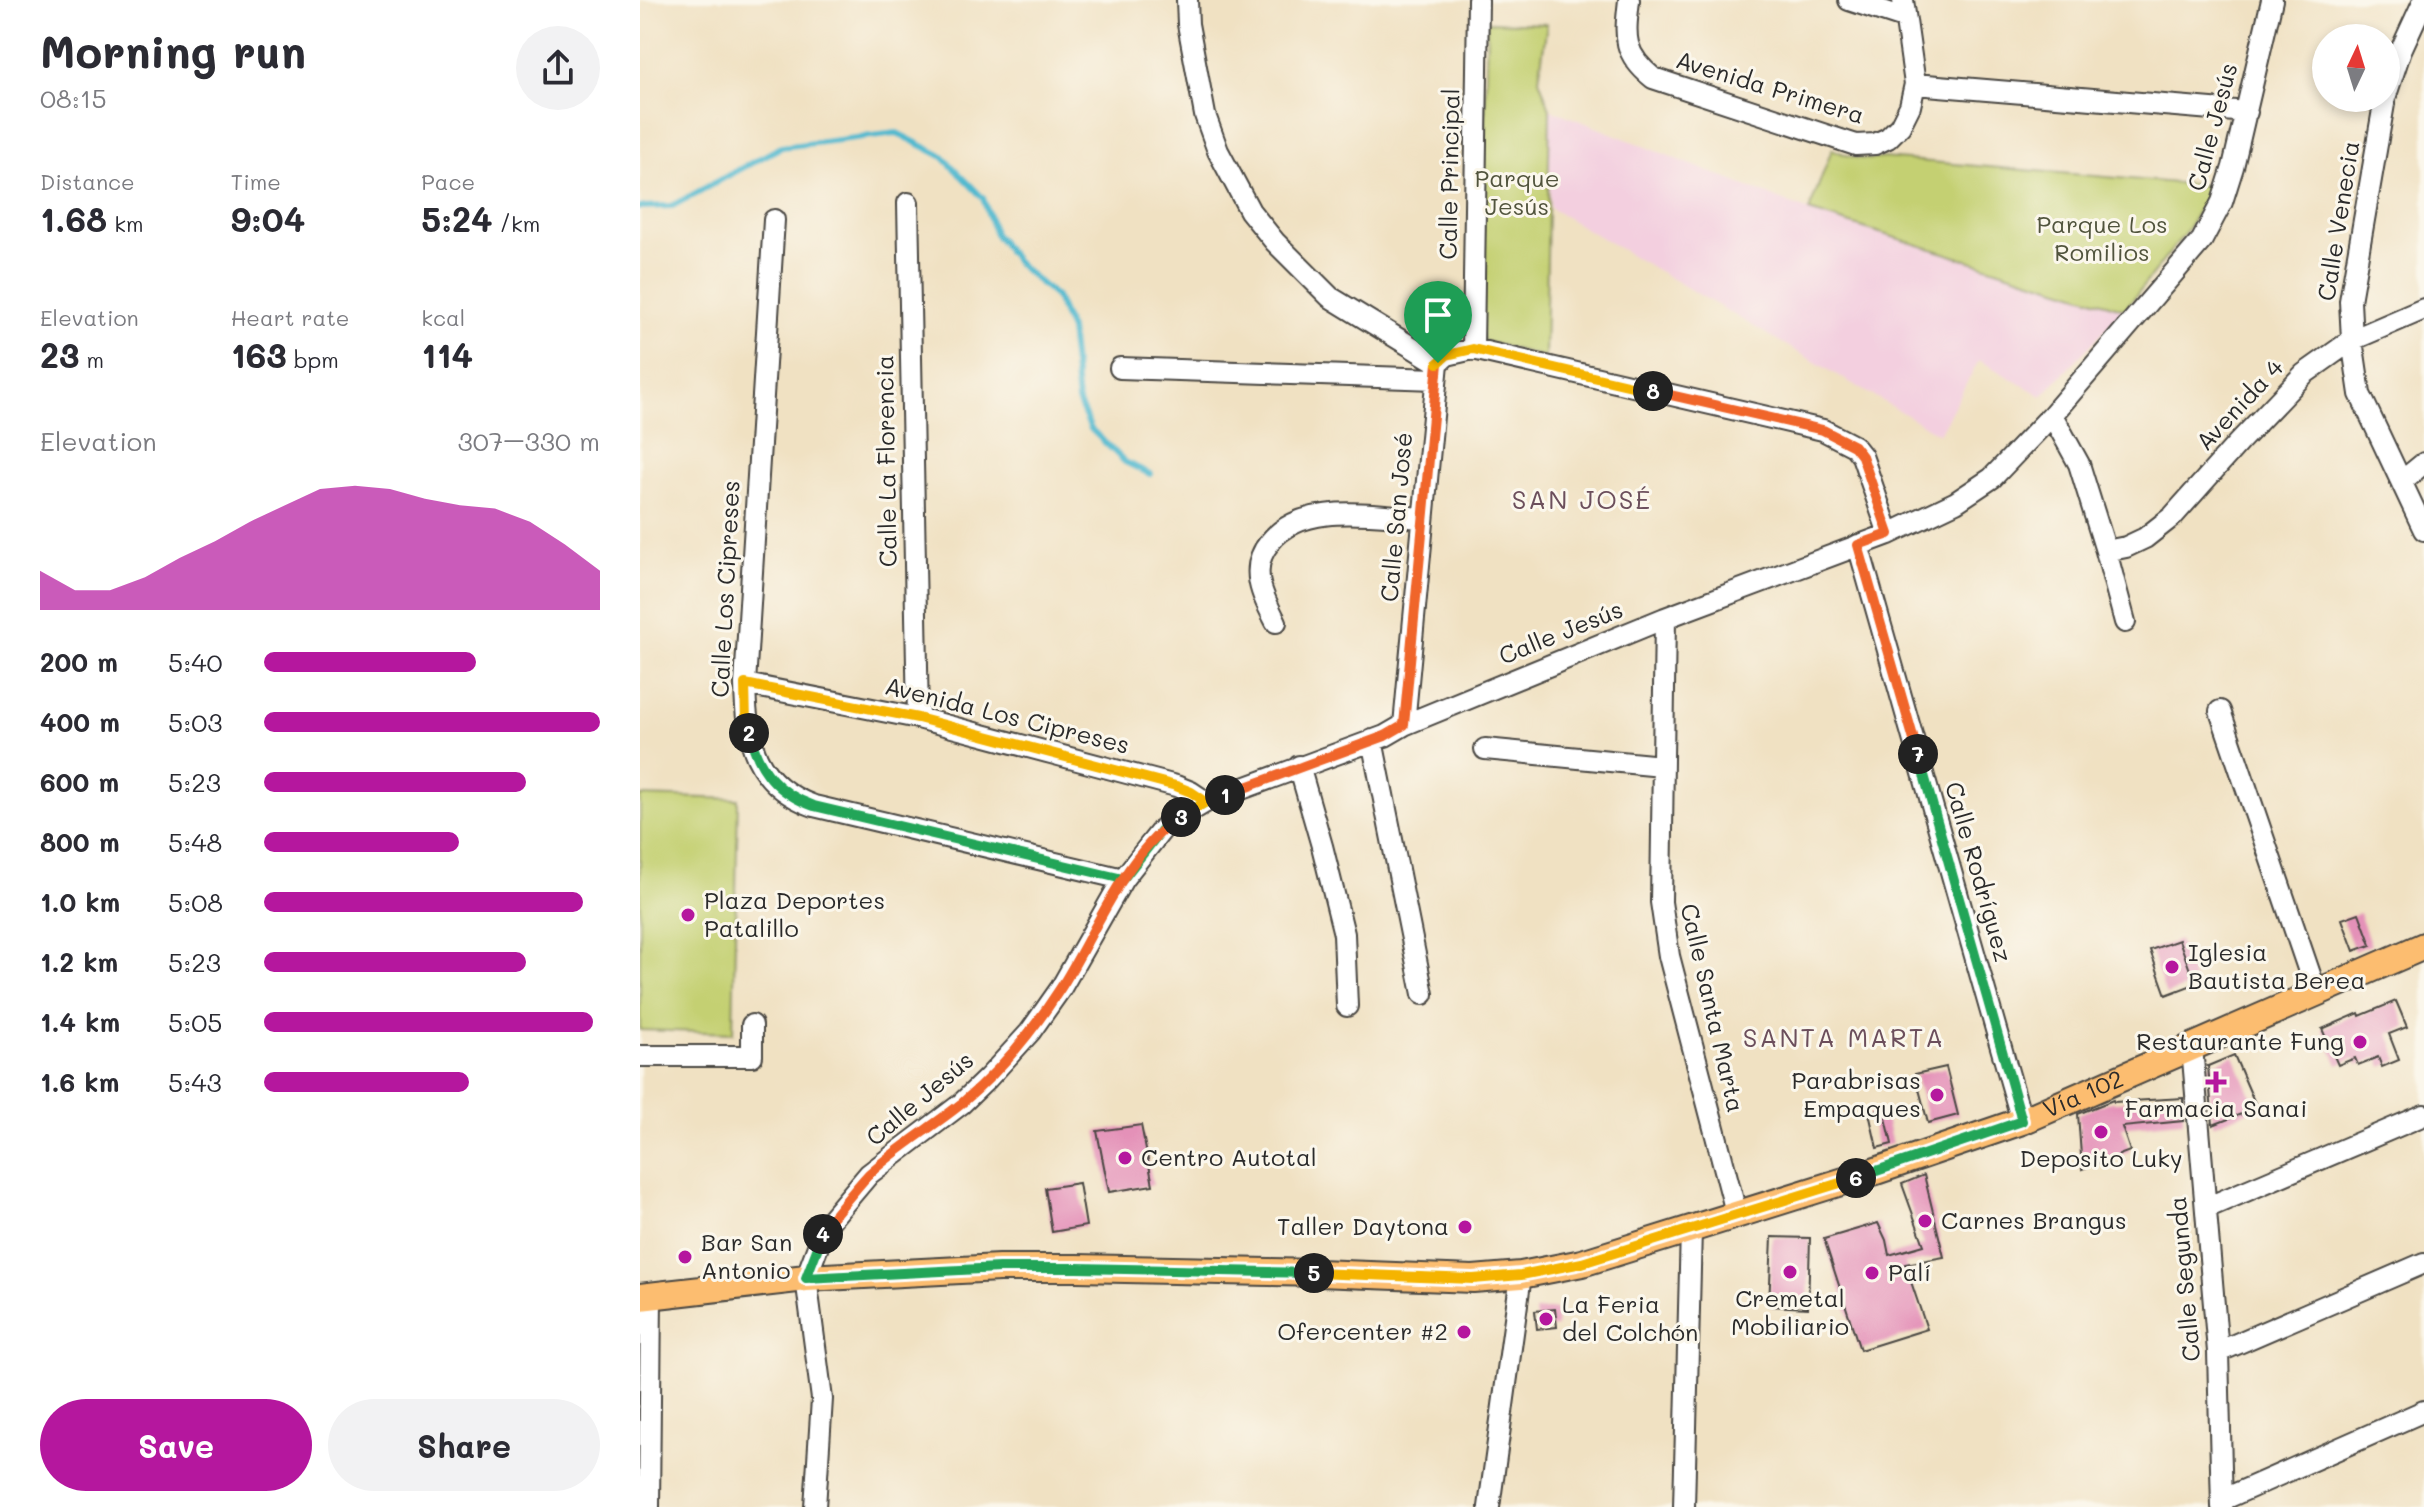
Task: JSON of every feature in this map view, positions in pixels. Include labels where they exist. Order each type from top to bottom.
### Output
[{"type":"main road","name":"Vía 102","points":[[646,1296],[806,1278],[999,1268],[1473,1279],[1521,1275],[1582,1263],[1737,1216],[2022,1121],[2424,946]]},
{"type":"street","points":[[1187,0],[1188,24],[1205,115],[1218,151],[1250,211],[1275,242],[1330,297],[1437,371]]},
{"type":"street","name":"Calle Principal","points":[[1473,349],[1478,0]]},
{"type":"street","name":"Avenida Primera","points":[[1629,0],[1626,42],[1631,56],[1653,78],[1856,145],[1875,144],[1888,138],[1900,126],[1910,106],[1915,84]]},
{"type":"street","points":[[1849,0],[1903,9],[1915,84],[2247,112]]},
{"type":"street","name":"Calle Jesús","points":[[806,1278],[826,1225],[869,1174],[961,1104],[1030,1032],[1061,988],[1123,879],[1164,827],[1206,802],[1372,740],[1665,618],[1889,534],[1956,502],[1992,478],[2052,415],[2202,240],[2222,202],[2247,112],[2272,0]]},
{"type":"street","name":"Calle Venecia","points":[[2400,53],[2424,0]]},
{"type":"street","name":"Calle Venecia","points":[[2383,112],[2350,301],[2352,340],[2360,394],[2424,530]]},
{"type":"street","name":"Calle La Florencia","points":[[908,203],[918,718]]},
{"type":"street","name":"Calle Los Cipreses","points":[[774,220],[745,684],[746,723],[754,751],[778,787],[794,799],[814,806],[1123,879]]},
{"type":"street","name":"Avenida 4","points":[[2106,551],[2126,547],[2145,538],[2173,516],[2304,374],[2352,340],[2424,309]]},
{"type":"street","points":[[1437,371],[1447,355],[1473,349],[1823,430],[1854,446],[1862,456],[1889,534]]},
{"type":"street","points":[[1120,368],[1437,371]]},
{"type":"street","name":"Calle San José","points":[[1404,725],[1437,371]]},
{"type":"street","points":[[2052,415],[2079,464],[2125,622]]},
{"type":"street","points":[[2402,481],[2424,463]]},
{"type":"street","points":[[1276,622],[1258,580],[1258,564],[1263,550],[1274,536],[1291,523],[1313,516],[1336,514],[1423,518]]},
{"type":"street","name":"Calle Rodríguez","points":[[1858,545],[2022,1121]]},
{"type":"street","name":"Calle Santa Marta","points":[[1665,618],[1661,902],[1669,956],[1737,1216]]},
{"type":"street","name":"Avenida Los Cipreses","points":[[745,684],[918,718],[1176,786],[1206,802]]},
{"type":"street","points":[[2220,711],[2316,992]]},
{"type":"street","points":[[1372,740],[1423,994]]},
{"type":"street","points":[[1485,749],[1662,766]]},
{"type":"street","points":[[1299,766],[1344,934],[1347,1006]]},
{"type":"street","points":[[640,1056],[752,1056],[752,1025]]},
{"type":"street","name":"Calle Segunda","points":[[2192,1047],[2218,1352],[2222,1503]]},
{"type":"street","points":[[2206,1208],[2424,1115]]},
{"type":"street","points":[[1684,1507],[1691,1229]]},
{"type":"street","points":[[2218,1352],[2424,1263]]},
{"type":"street","points":[[1489,1507],[1521,1275]]},
{"type":"street","points":[[806,1278],[822,1399],[815,1507]]},
{"type":"street","points":[[646,1296],[649,1507]]},
{"type":"street","points":[[2222,1503],[2424,1411]]},
{"type":"shaded area","points":[[1550,109],[1827,218],[2125,309],[2042,396],[1979,360],[1939,434],[1550,208]]},
{"type":"green space","name":"Parque Jesús","points":[[1487,22],[1547,24],[1539,79],[1550,109],[1545,357],[1484,341],[1481,332]]},
{"type":"green space","name":"Parque Los Romilios","points":[[1832,149],[1863,159],[1884,158],[2212,186],[2186,232],[2125,309],[1809,211]]},
{"type":"green space","name":"Plaza Deportes Patalillo","points":[[640,796],[738,799],[733,1033],[640,1030]]},
{"type":"building","points":[[2359,913],[2371,945],[2354,951],[2342,919]]},
{"type":"building","name":"Iglesia Bautista Berea","points":[[2179,940],[2195,984],[2166,995],[2150,950]]},
{"type":"building","points":[[2396,1001],[2407,1027],[2389,1034],[2399,1060],[2382,1067],[2378,1057],[2358,1065],[2355,1058],[2338,1065],[2322,1029]]},
{"type":"building","points":[[2234,1055],[2257,1108],[2213,1125],[2208,1066]]},
{"type":"building","name":"Parabrisas Empaques","points":[[1946,1067],[1958,1115],[1928,1123],[1915,1074]]},
{"type":"building","points":[[2183,1098],[2183,1121],[2122,1127],[2130,1151],[2082,1169],[2078,1114],[2113,1100]]},
{"type":"building","points":[[1884,1109],[1892,1144],[1877,1148],[1869,1113]]},
{"type":"building","name":"Centro Autotal","points":[[1141,1125],[1153,1185],[1109,1192],[1097,1131]]},
{"type":"building","name":"Palí","points":[[1924,1175],[1944,1257],[1905,1264],[1927,1329],[1860,1350],[1824,1239],[1878,1223],[1889,1255],[1924,1245],[1902,1184]]},
{"type":"building","points":[[1079,1183],[1086,1226],[1052,1232],[1045,1188]]},
{"type":"building","name":"Cremetal Mobiliario","points":[[1772,1237],[1810,1238],[1808,1308],[1769,1306]]},
{"type":"building","name":"La Feria del Colchón","points":[[1555,1309],[1557,1327],[1537,1329],[1535,1311]]},
{"type":"waterway","points":[[640,207],[672,206],[781,147],[897,133],[942,156],[983,198],[995,234],[1018,264],[1056,297],[1070,330],[1078,401],[1091,429],[1125,462],[1150,474]]},
{"type":"place","name":"Plaza Deportes Patalillo","points":[[688,915]]},
{"type":"place","name":"Iglesia Bautista Berea","points":[[2172,967]]},
{"type":"place","name":"Restaurante Fung","points":[[2360,1042]]},
{"type":"place","name":"Farmacia Sanai","points":[[2216,1082]]},
{"type":"place","name":"Parabrisas Empaques","points":[[1937,1095]]},
{"type":"place","name":"Deposito Luky","points":[[2101,1132]]},
{"type":"place","name":"Centro Autotal","points":[[1125,1158]]},
{"type":"place","name":"Carnes Brangus","points":[[1925,1221]]},
{"type":"place","name":"Taller Daytona","points":[[1465,1227]]},
{"type":"place","name":"Bar San Antonio","points":[[685,1257]]},
{"type":"place","name":"Cremetal Mobiliario","points":[[1790,1272]]},
{"type":"place","name":"Palí","points":[[1872,1273]]},
{"type":"place","name":"La Feria del Colchón","points":[[1546,1319]]},
{"type":"place","name":"Ofercenter #2","points":[[1464,1332]]},
{"type":"district","name":"SAN JOSÉ","points":[[1582,500]]},
{"type":"district","name":"SANTA MARTA","points":[[1844,1038]]},
{"type":"route","points":[[1438,363],[1404,725],[1385,736],[1206,802],[1164,827],[1123,879],[794,799],[778,787],[754,751],[746,723],[745,684],[978,732],[1176,786],[1206,802],[1164,827],[1123,879],[1061,988],[1030,1032],[961,1104],[869,1174],[826,1225],[806,1278],[999,1268],[1318,1273],[1473,1279],[1521,1275],[1582,1263],[1750,1212],[2022,1121],[1858,545],[1889,534],[1862,456],[1854,446],[1823,430],[1473,349],[1459,350],[1438,363]]}]
